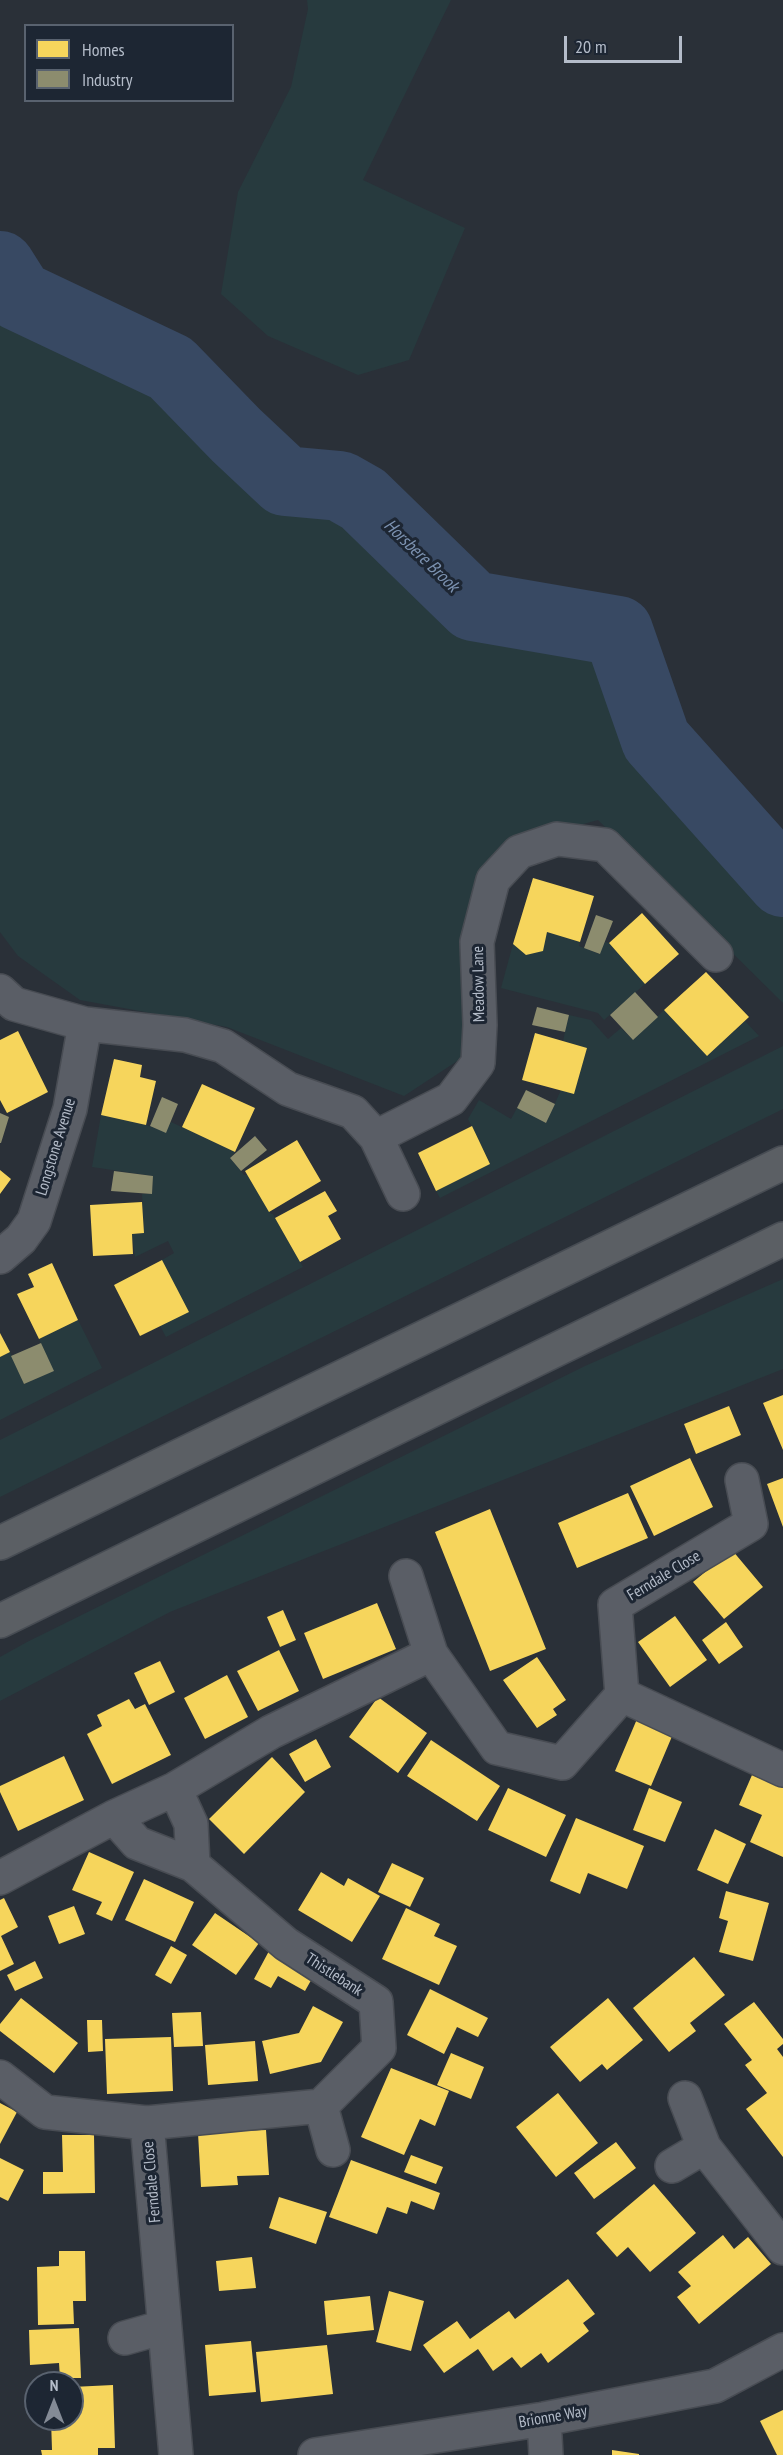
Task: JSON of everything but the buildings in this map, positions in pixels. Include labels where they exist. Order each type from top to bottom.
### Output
[{"type":"highway","points":[[0,1543],[783,1163]]},
{"type":"highway","points":[[0,1621],[783,1239]]},
{"type":"street","name":"Meadow Lane","points":[[376,1137],[451,1099],[478,1063],[480,1025],[477,942],[493,880],[519,852],[557,839],[605,845],[716,955]]},
{"type":"street","points":[[0,991],[15,1004],[85,1024],[185,1035],[223,1046],[288,1089],[353,1112],[376,1137],[403,1194]]},
{"type":"street","name":"Longstone Avenue","points":[[0,1257],[21,1239],[34,1221],[70,1109],[85,1024]]},
{"type":"street","name":"Ferndale Close","points":[[622,1695],[615,1605],[751,1524],[742,1480]]},
{"type":"street","points":[[406,1576],[431,1654],[497,1748],[562,1763],[622,1695],[783,1770]]},
{"type":"street","points":[[0,1878],[114,1817],[175,1789],[271,1732],[431,1654]]},
{"type":"street","points":[[114,1817],[137,1843],[193,1865],[191,1824],[175,1789]]},
{"type":"street","name":"Thistlebank","points":[[193,1865],[286,1944],[376,2002],[379,2048],[321,2106]]},
{"type":"street","name":"Ferndale Close","points":[[0,2077],[45,2112],[147,2123],[176,2455]]},
{"type":"street","points":[[685,2098],[704,2147],[783,2248]]},
{"type":"street","points":[[147,2123],[321,2106],[333,2150]]},
{"type":"street","points":[[672,2166],[704,2147]]},
{"type":"street","points":[[124,2338],[164,2327]]},
{"type":"street","name":"Brionne Way","points":[[315,2455],[544,2419],[715,2386],[783,2350]]},
{"type":"street","points":[[544,2419],[546,2455]]},
{"type":"green space","points":[[307,0],[451,0],[363,180],[465,228],[409,360],[358,375],[268,336],[221,294],[238,192],[291,87],[308,9]]},
{"type":"green space","points":[[0,266],[19,296],[171,368],[285,481],[340,486],[363,499],[473,606],[618,631],[656,740],[783,874],[783,1003],[598,820],[503,846],[468,1054],[404,1096],[227,1027],[80,1000],[18,956],[0,932]]},
{"type":"green space","points":[[547,932],[580,942],[579,946],[599,954],[605,942],[609,943],[645,984],[604,1020],[598,1013],[501,988],[513,944],[526,955],[542,951]]},
{"type":"green space","points":[[664,1010],[707,1056],[745,1021],[759,1036],[440,1198],[436,1191],[490,1163],[468,1119],[479,1100],[511,1119],[517,1108],[546,1123],[561,1090],[574,1093],[587,1048],[563,1041],[569,1015],[591,1020],[608,1039],[621,1028],[633,1040]]},
{"type":"green space","points":[[783,1046],[783,1109],[0,1497],[0,1440]]},
{"type":"green space","points":[[101,1115],[146,1125],[165,1132],[171,1122],[235,1152],[230,1158],[244,1175],[248,1175],[303,1267],[166,1337],[160,1326],[162,1260],[174,1253],[168,1241],[135,1257],[132,1234],[144,1233],[142,1194],[152,1194],[153,1176],[92,1167]]},
{"type":"green space","points":[[783,1279],[783,1369],[170,1612],[0,1701],[0,1657],[27,1642],[585,1366]]},
{"type":"green space","points":[[78,1320],[102,1368],[0,1420],[0,1357],[10,1352],[24,1384],[53,1371],[39,1339]]},
{"type":"waterway","name":"Horsbere Brook","points":[[0,266],[19,296],[171,368],[236,435],[285,481],[340,486],[363,499],[473,606],[618,631],[656,740],[783,882]]}]
